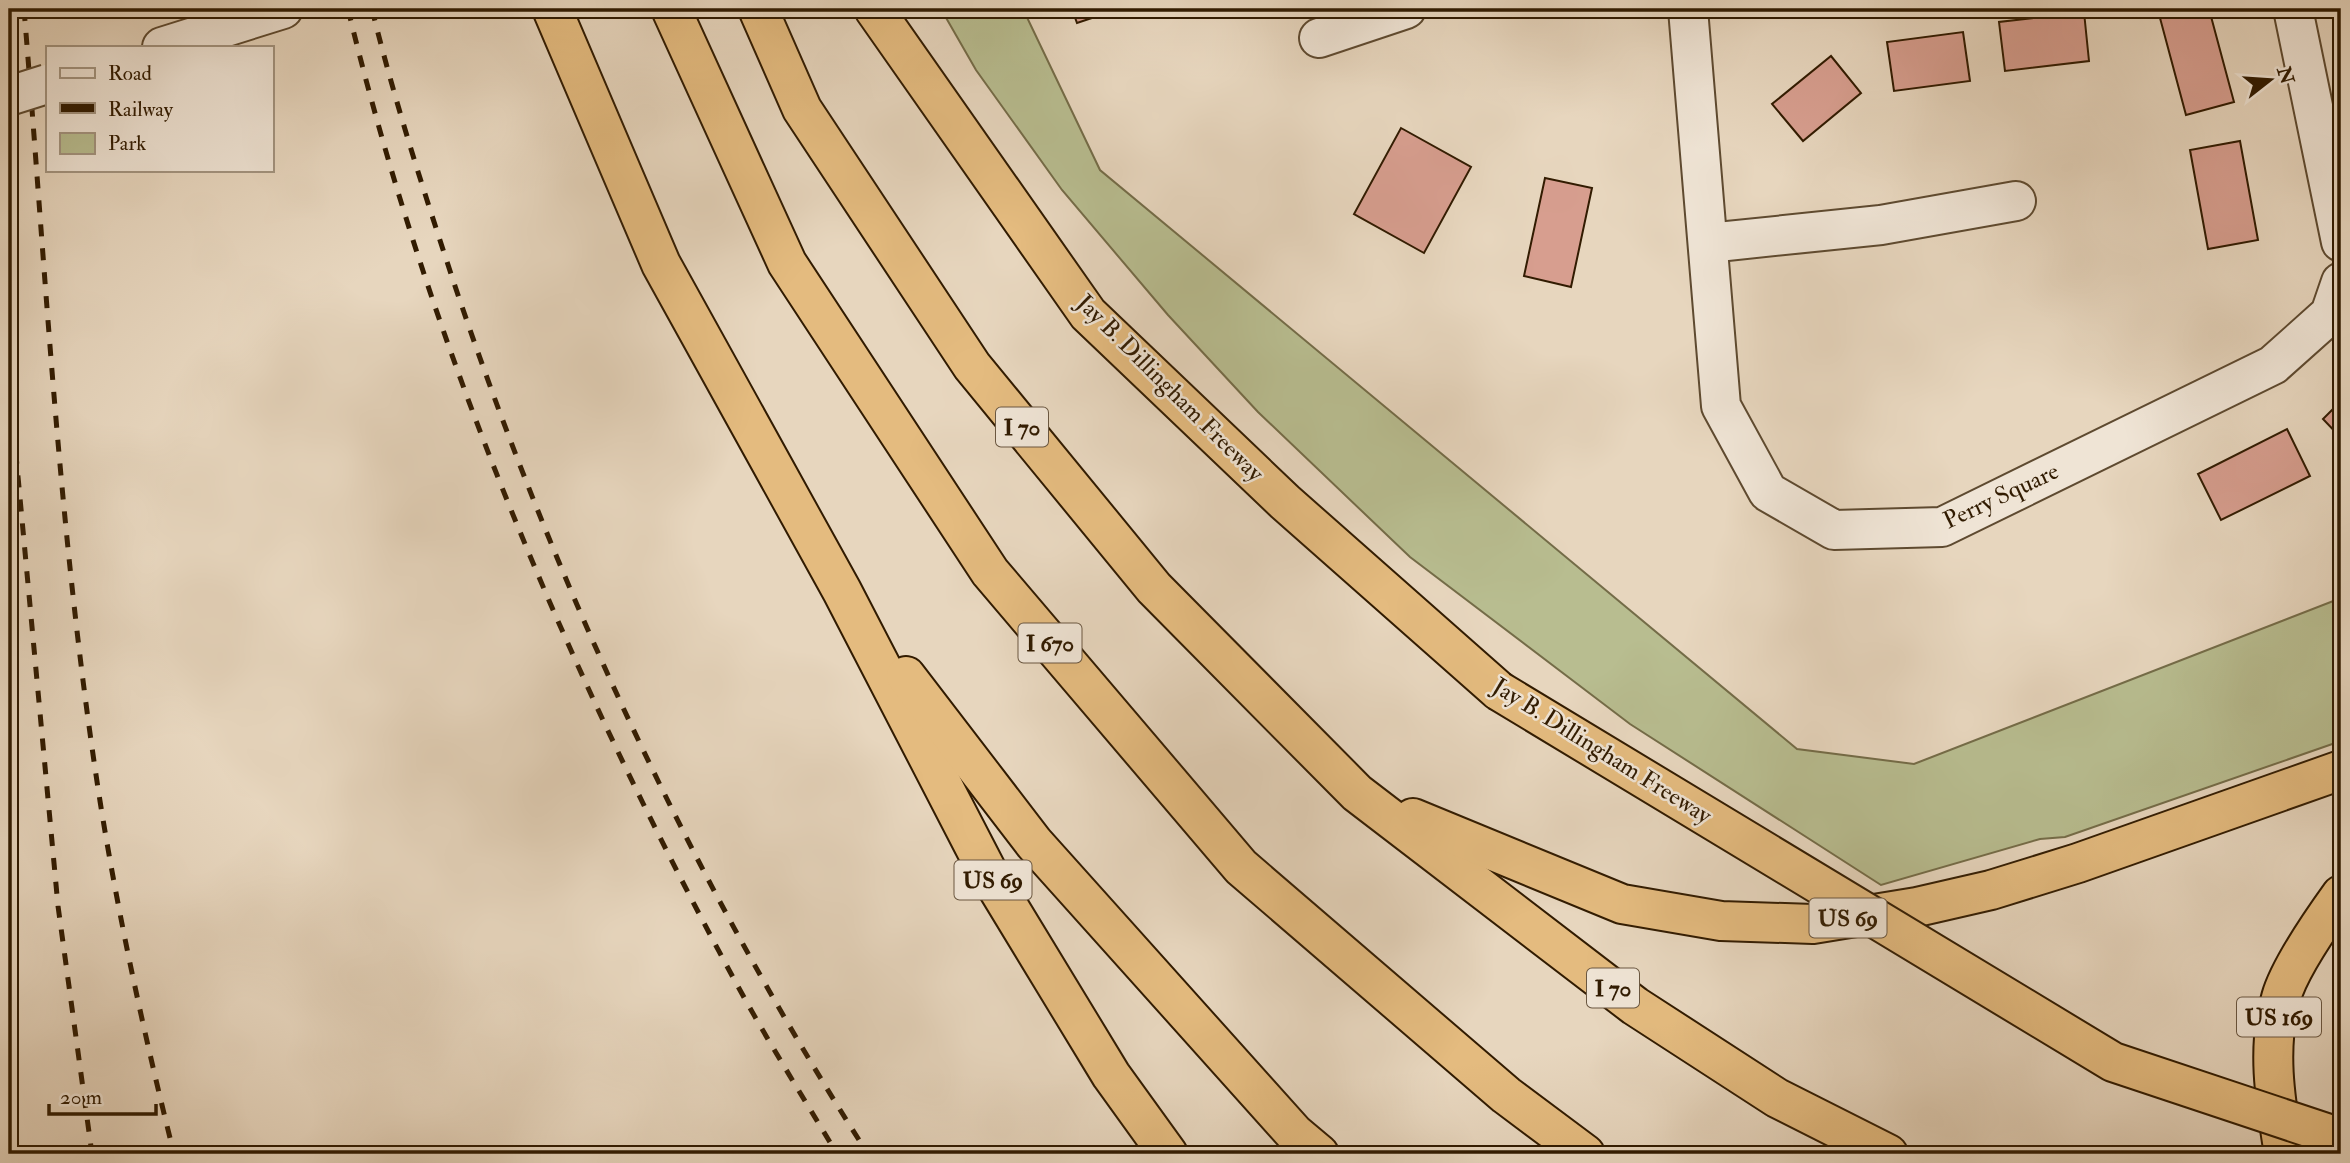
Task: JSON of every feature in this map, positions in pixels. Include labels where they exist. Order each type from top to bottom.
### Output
[{"type":"highway","points":[[552,9],[661,264],[842,591],[1034,843],[1294,1133],[1319,1154]]},
{"type":"highway","name":"I 670","points":[[671,9],[786,263],[990,572],[1241,867],[1506,1095],[1585,1154]]},
{"type":"highway","name":"I 70","points":[[758,9],[802,109],[972,366],[1154,588],[1357,793],[1636,1006],[1777,1098],[1888,1154]]},
{"type":"highway","name":"Jay B. Dillingham Freeway","points":[[874,9],[1088,314],[1285,502],[1499,691],[2113,1062],[2341,1138]]},
{"type":"highway","name":"US 69","points":[[842,591],[987,871],[1111,1075],[1168,1154]]},
{"type":"highway","name":"US 69","points":[[1357,793],[1494,854],[1622,904],[1721,920],[1813,923],[1917,907],[1991,890],[2078,863],[2341,770]]},
{"type":"highway","name":"US 169","points":[[2284,1154],[2272,1074],[2281,997],[2318,928],[2341,895]]},
{"type":"street","points":[[165,46],[283,9]]},
{"type":"street","points":[[1319,38],[1406,9]]},
{"type":"street","name":"Perry Square","points":[[1688,9],[1721,407],[1768,492],[1834,530],[1942,527],[2273,365],[2330,314],[2341,286]]},
{"type":"street","points":[[2293,9],[2341,242]]},
{"type":"street","points":[[9,96],[46,84]]},
{"type":"street","points":[[1708,243],[1881,225],[2015,201]]},
{"type":"green space","points":[[941,9],[1023,9],[1100,170],[1797,749],[1914,764],[2341,598],[2341,741],[2065,837],[2040,839],[1881,885],[1630,724],[1410,557],[1258,412],[1168,315],[1062,190],[976,70]]},
{"type":"building","points":[[1072,9],[1119,9],[1077,23]]},
{"type":"building","points":[[2194,9],[2209,9],[2234,102],[2186,115],[2160,18]]},
{"type":"building","points":[[2084,12],[2089,61],[2005,71],[1999,22]]},
{"type":"building","points":[[1963,32],[1970,81],[1894,91],[1887,42]]},
{"type":"building","points":[[1831,56],[1861,93],[1803,141],[1772,104]]},
{"type":"building","points":[[1401,128],[1471,167],[1424,253],[1354,214]]},
{"type":"building","points":[[2240,141],[2258,240],[2208,249],[2190,150]]},
{"type":"building","points":[[1545,178],[1592,188],[1571,287],[1524,276]]},
{"type":"building","points":[[2341,401],[2341,438],[2323,419]]},
{"type":"building","points":[[2287,429],[2310,476],[2221,520],[2198,474]]},
{"type":"railway","points":[[24,9],[55,406],[86,703],[107,846],[124,934],[174,1154]]},
{"type":"railway","points":[[348,9],[381,136],[420,261],[463,385],[561,628],[674,865],[747,1003],[837,1154]]},
{"type":"railway","points":[[372,9],[400,114],[455,286],[538,512],[585,623],[688,841],[805,1052],[868,1154]]},
{"type":"railway","points":[[9,380],[58,906],[92,1154]]}]
